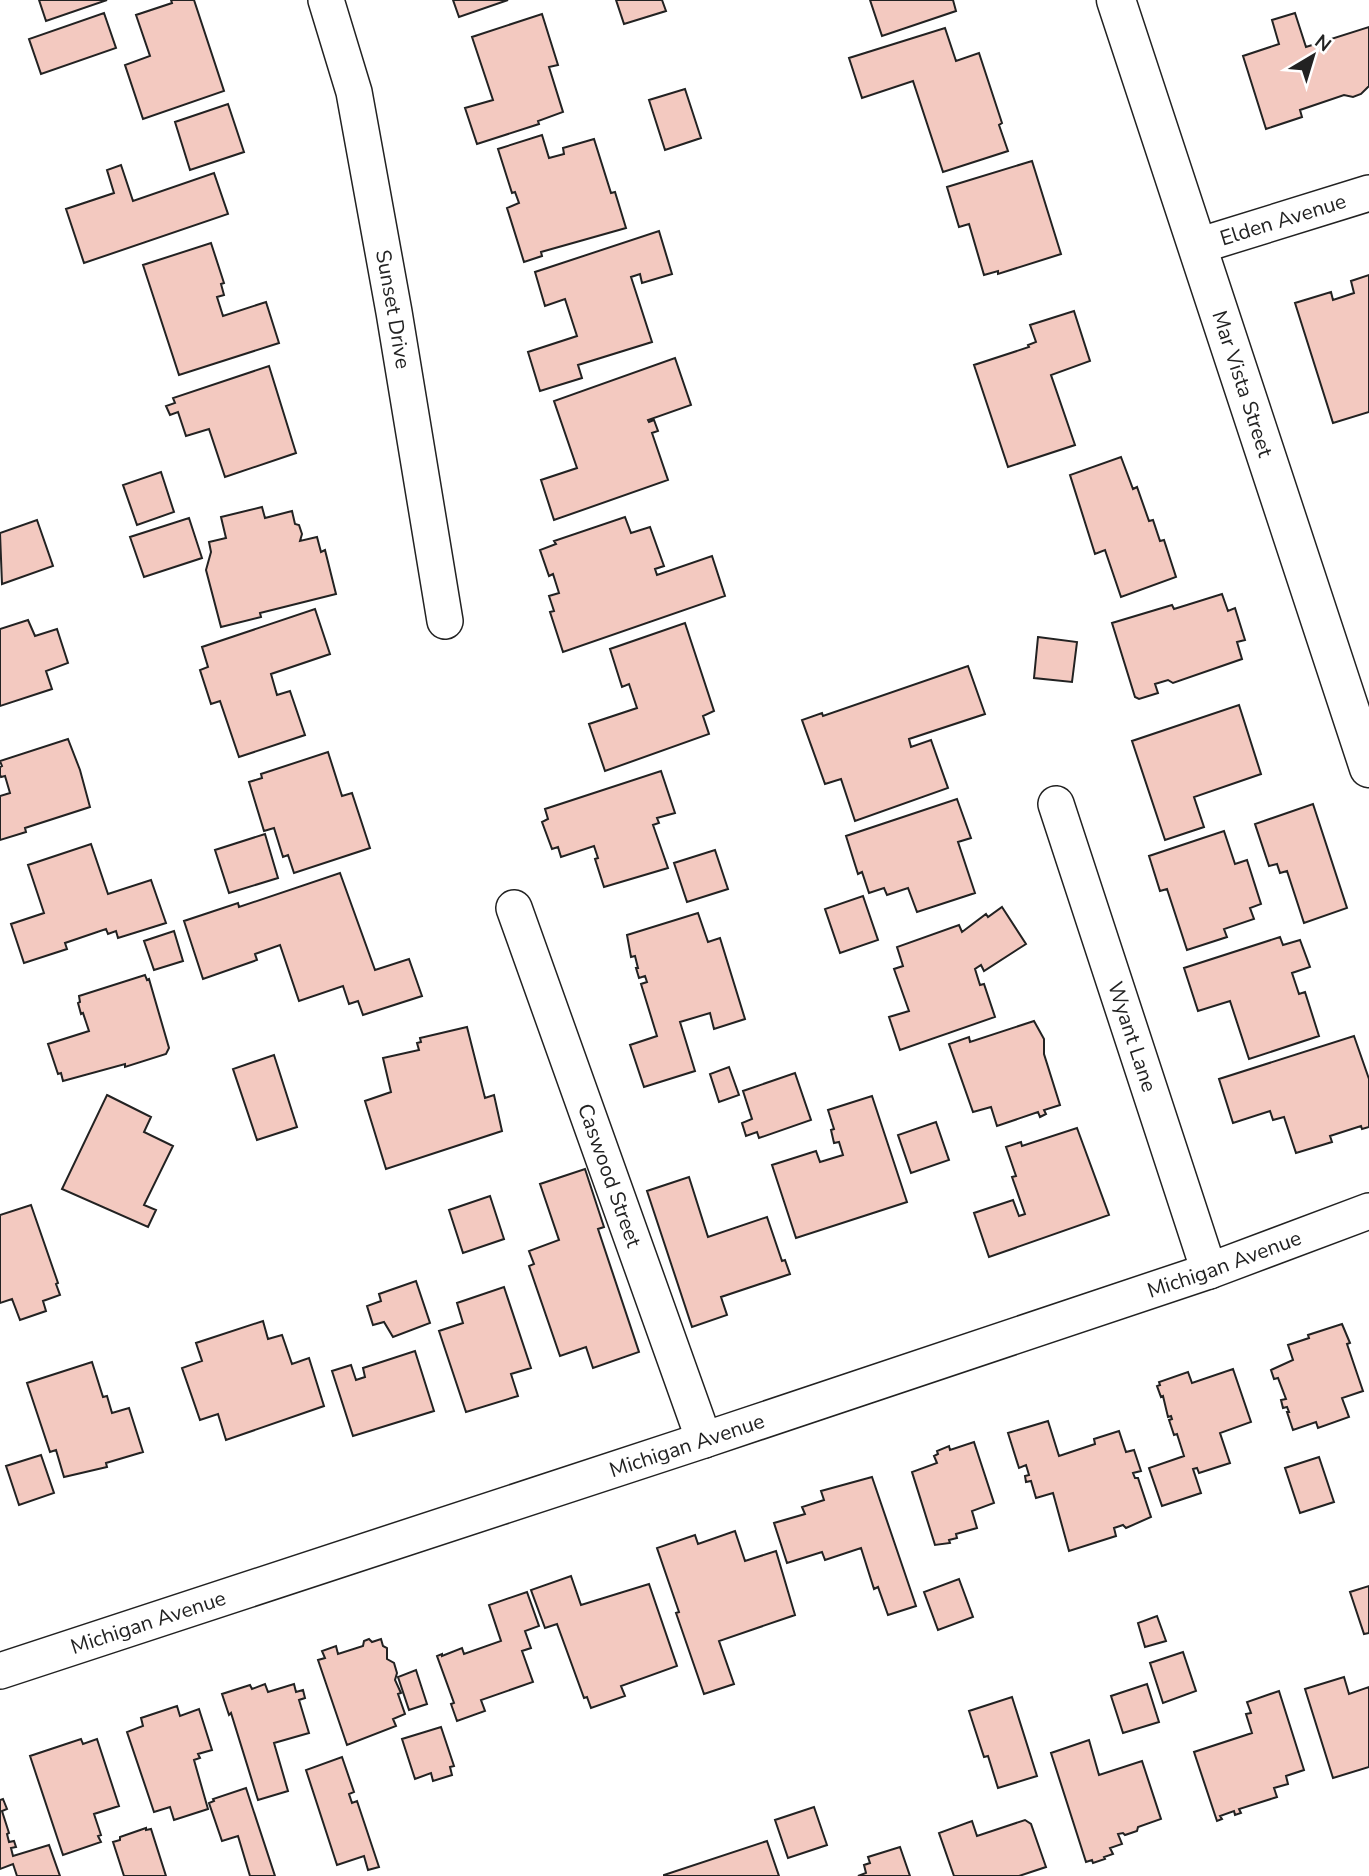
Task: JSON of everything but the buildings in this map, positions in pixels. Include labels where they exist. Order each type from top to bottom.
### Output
[{"type":"street","name":"Sunset Drive","points":[[326,0],[354,92],[394,312],[445,621]]},
{"type":"street","name":"Mar Vista Street","points":[[1116,0],[1198,246],[1359,702],[1369,768]]},
{"type":"street","name":"Elden Avenue","points":[[1198,246],[1369,192]]},
{"type":"street","name":"Wyant Lane","points":[[1056,804],[1209,1271]]},
{"type":"street","name":"Caswood Street","points":[[514,908],[704,1440]]},
{"type":"street","name":"Michigan Avenue","points":[[0,1671],[1209,1271],[1369,1211]]}]
